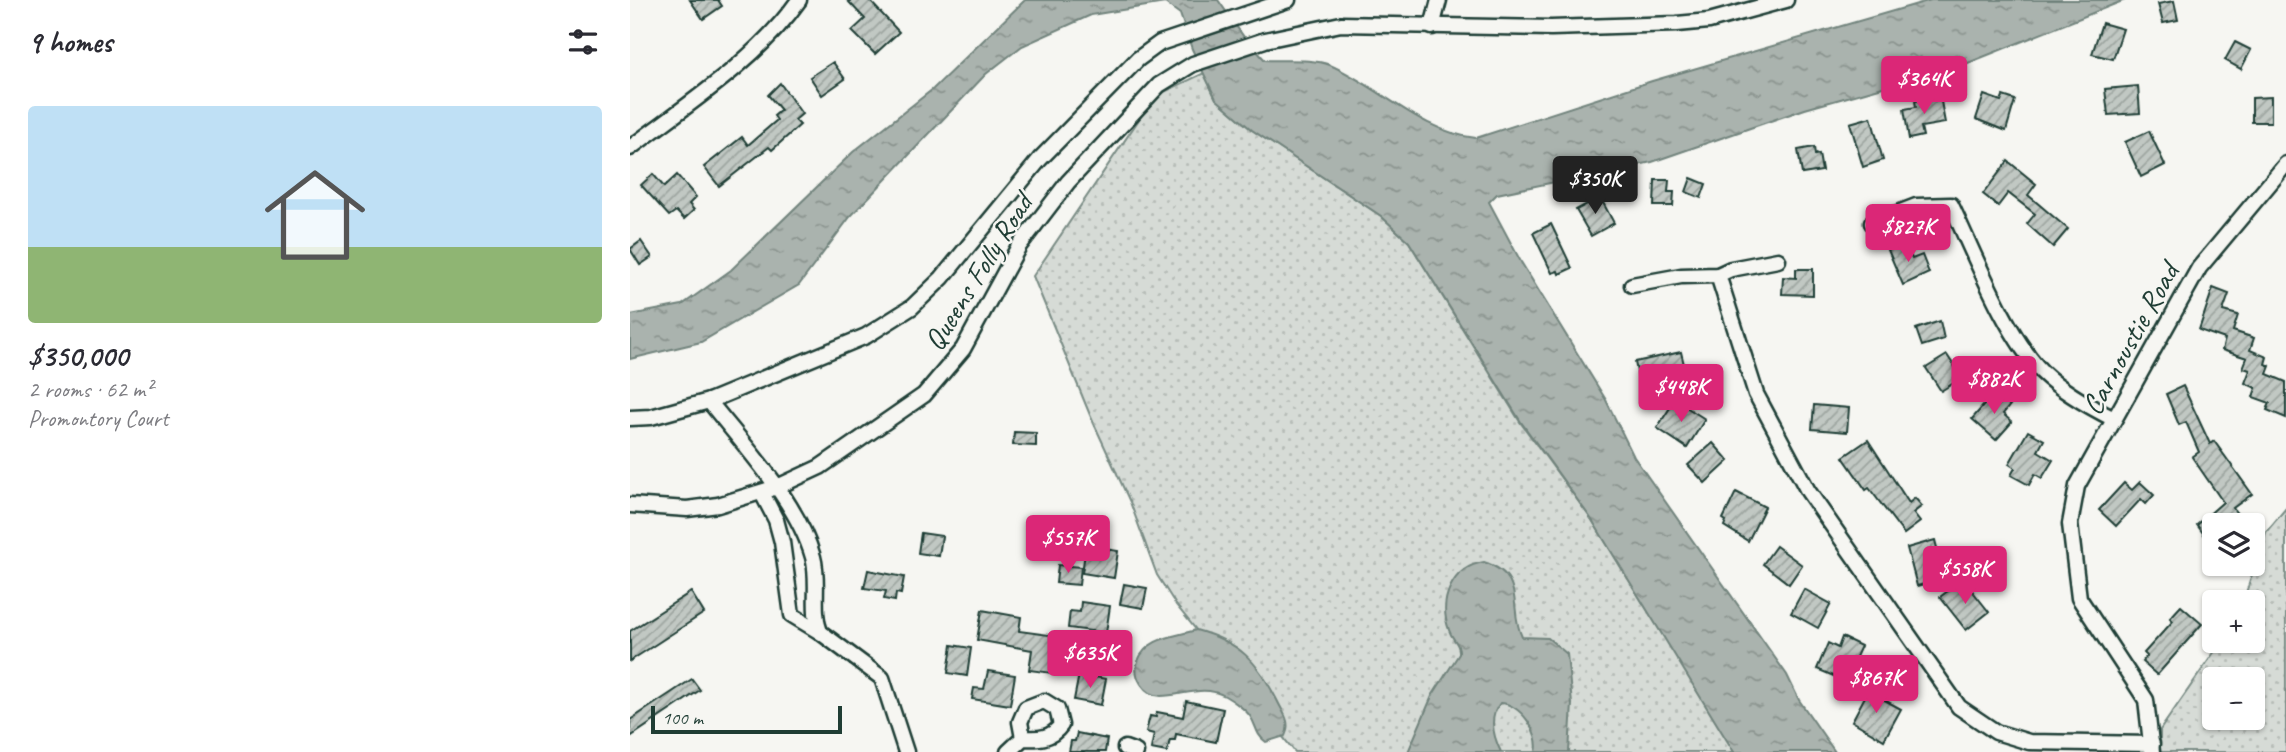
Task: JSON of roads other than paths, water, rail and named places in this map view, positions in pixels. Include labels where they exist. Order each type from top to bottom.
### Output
[{"type":"street","points":[[630,148],[720,79],[777,29],[799,0]]},
{"type":"street","name":"Queens Folly Road","points":[[630,418],[651,417],[709,401],[866,336],[912,307],[942,278],[1040,159],[1123,72],[1160,43],[1288,0]]},
{"type":"street","points":[[1432,27],[1440,0]]},
{"type":"street","name":"Queens Folly Road","points":[[630,505],[687,509],[762,493],[820,467],[924,395],[963,349],[1019,246],[1068,182],[1142,101],[1159,85],[1193,64],[1265,40],[1341,24],[1432,27],[1677,24],[1709,21],[1786,0]]},
{"type":"street","name":"Carnoustie Road","points":[[2152,748],[2146,700],[2079,598],[2070,524],[2077,486],[2199,268],[2286,164]]},
{"type":"street","points":[[1872,223],[1916,206],[1951,205],[2006,320],[2041,371],[2078,400],[2114,419]]},
{"type":"street","points":[[1632,285],[1681,276],[1718,275],[1731,269],[1778,260]]},
{"type":"street","points":[[1718,275],[1756,394],[1808,491],[1959,707],[1996,732],[2029,742],[2152,748]]},
{"type":"street","points":[[709,401],[777,487],[808,542],[814,561],[816,622],[820,632]]},
{"type":"street","points":[[762,493],[776,520],[782,542],[792,615],[820,632],[881,678],[906,752]]},
{"type":"street","points":[[1008,752],[1023,738]]},
{"type":"water","points":[[1025,0],[1218,0],[1244,37],[1265,60],[1307,61],[1330,65],[1437,127],[1476,138],[1652,81],[1931,0],[2125,0],[1968,63],[1805,109],[1652,162],[1497,194],[1489,202],[1521,262],[1606,400],[1634,457],[1787,675],[1799,700],[1835,752],[1734,752],[1592,520],[1521,422],[1409,242],[1381,216],[1252,130],[1216,99],[1192,49],[1180,14],[1165,3],[1091,15],[1022,46],[986,74],[850,217],[799,285],[701,342],[630,359],[630,315],[682,305],[731,270],[853,152],[933,89]]},
{"type":"water","points":[[1484,562],[1497,568],[1511,584],[1522,637],[1548,638],[1567,654],[1572,704],[1569,752],[1536,752],[1535,736],[1527,720],[1515,708],[1500,703],[1494,715],[1493,727],[1501,752],[1408,752],[1432,696],[1459,654],[1446,619],[1445,607],[1450,587],[1463,571]]},
{"type":"water","points":[[1196,630],[1236,647],[1254,664],[1270,686],[1286,718],[1288,726],[1285,736],[1266,742],[1248,713],[1217,693],[1201,691],[1161,696],[1149,692],[1141,684],[1137,673],[1138,661],[1148,647],[1162,639]]}]
